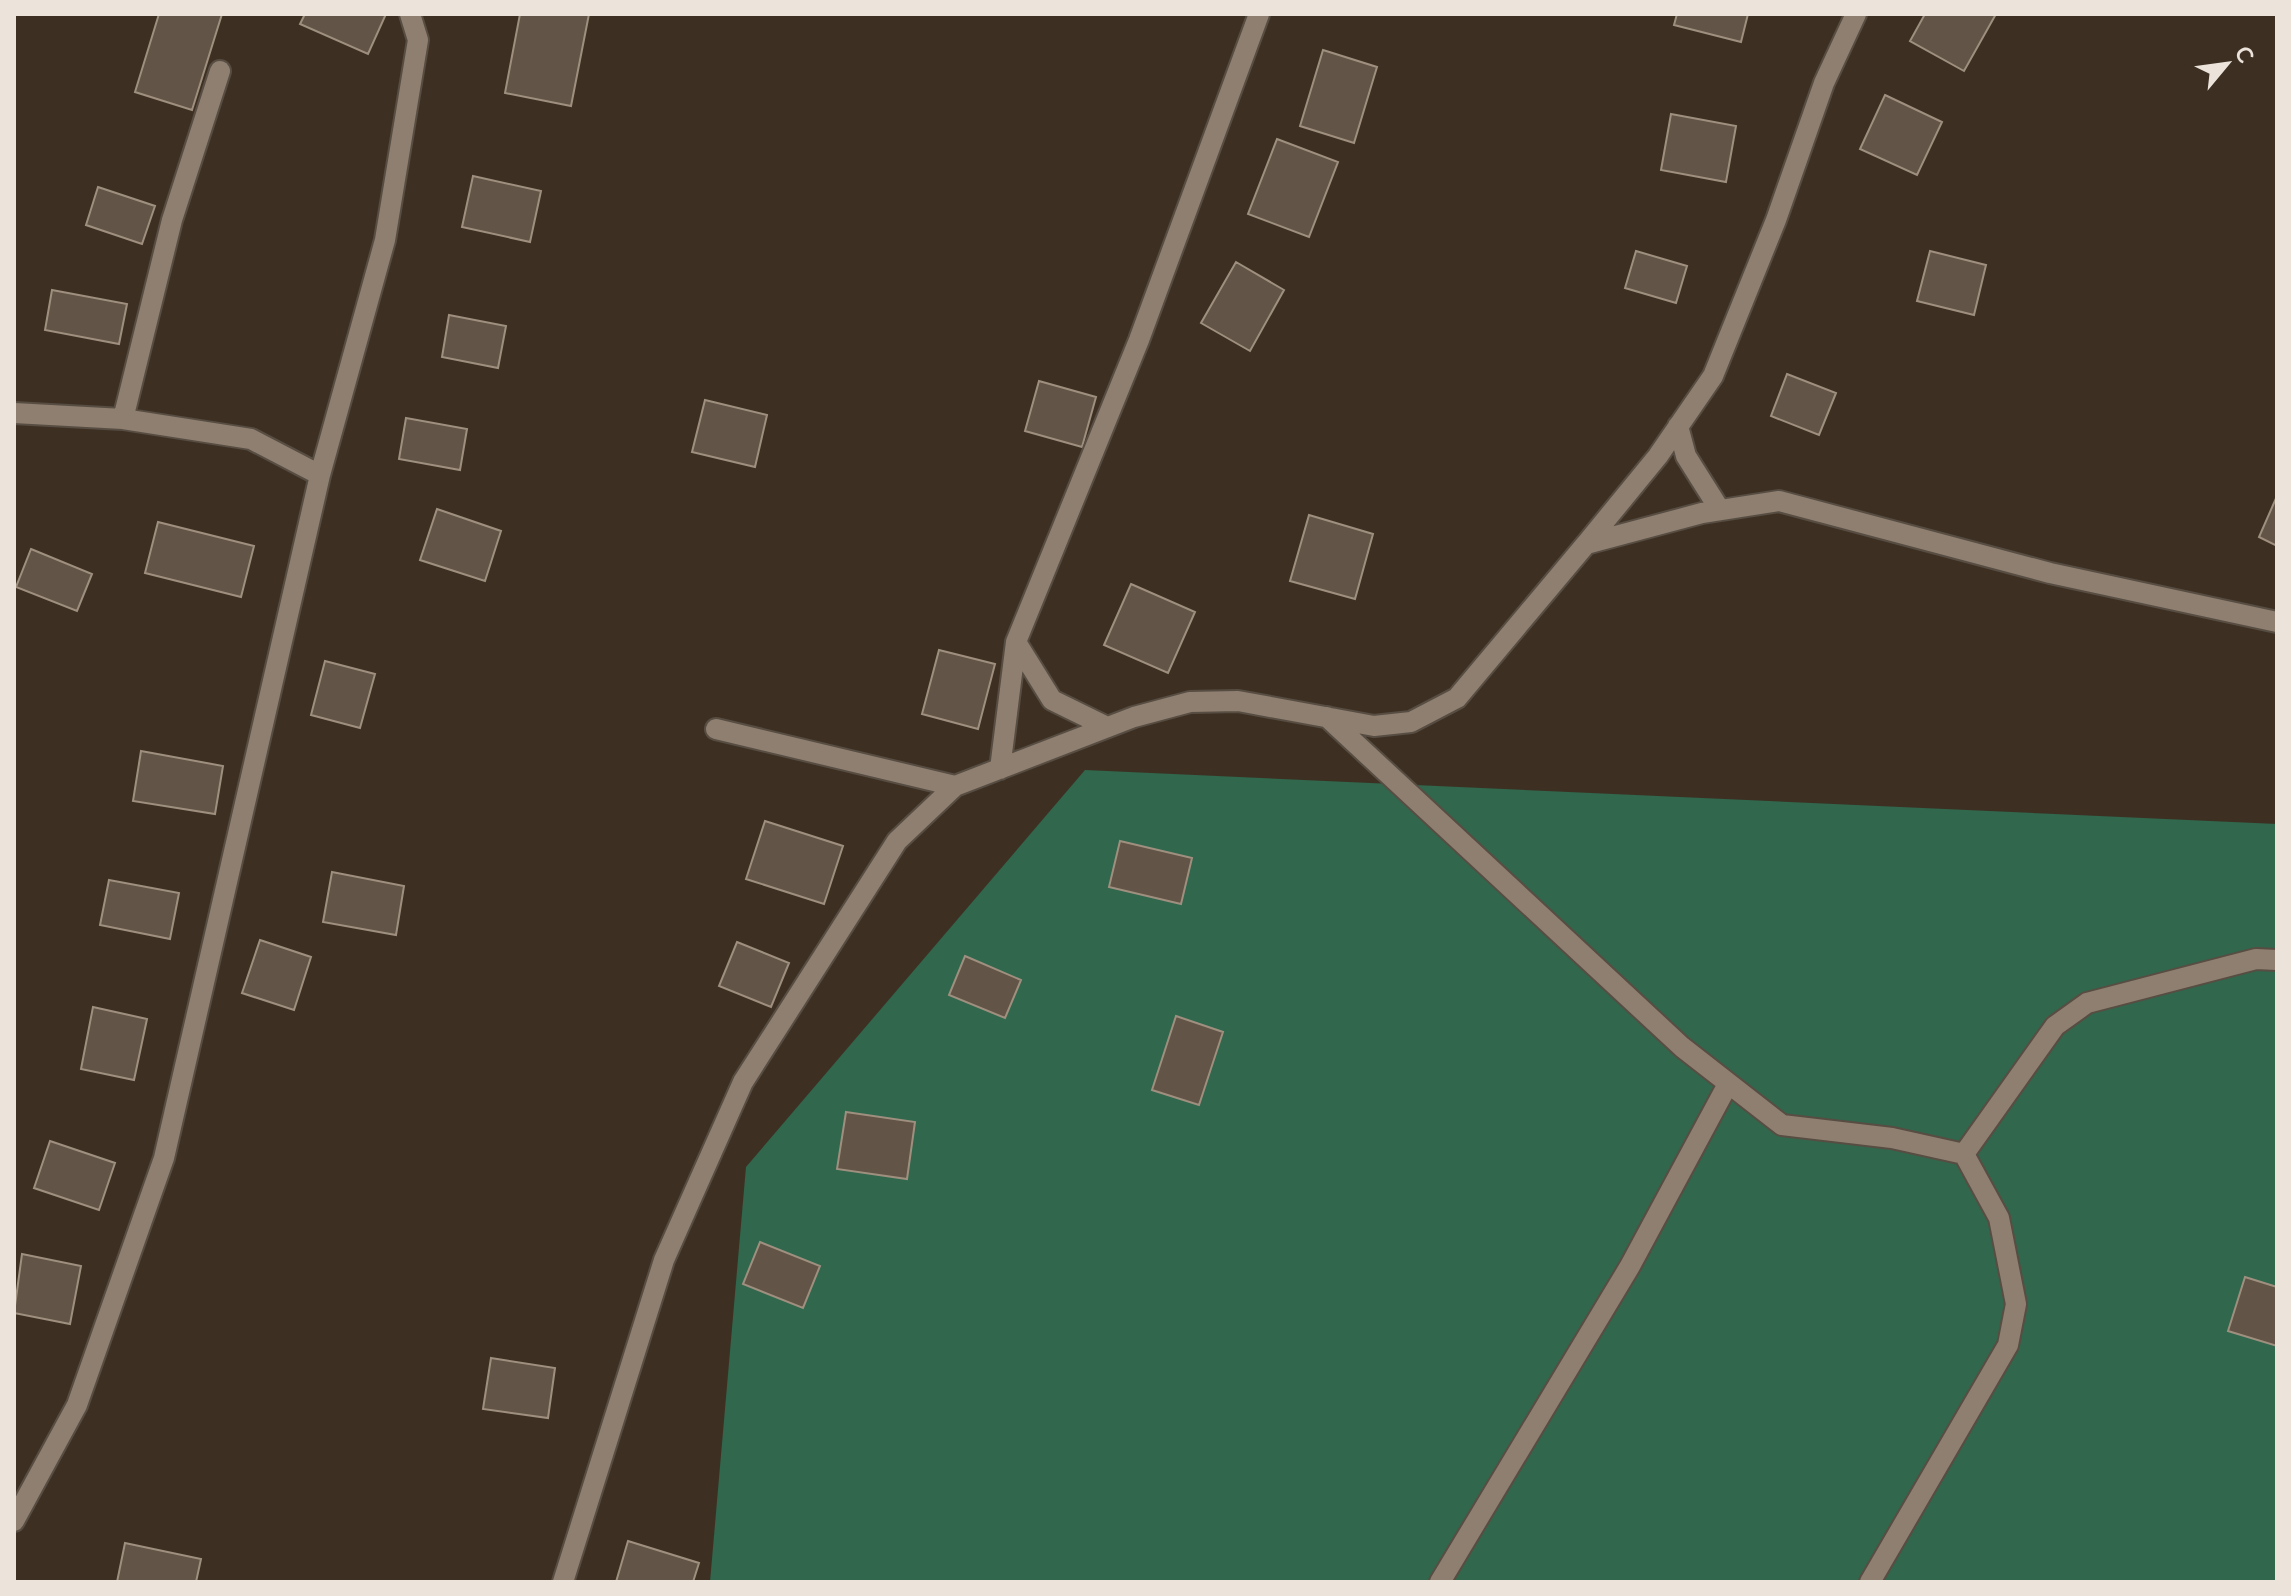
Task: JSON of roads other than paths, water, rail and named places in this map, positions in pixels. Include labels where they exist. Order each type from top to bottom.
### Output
[{"type":"street","points":[[14,1521],[77,1405],[164,1158],[320,475],[385,240],[418,40],[410,14]]},
{"type":"street","points":[[1000,769],[1016,642],[1139,340],[1259,14]]},
{"type":"street","points":[[563,1582],[664,1260],[743,1082],[897,841],[955,786],[1107,727],[1190,702],[1238,701],[1374,726],[1411,722],[1457,698],[1586,544],[1713,376],[1776,220],[1824,83],[1856,14]]},
{"type":"street","points":[[123,419],[172,220],[220,71]]},
{"type":"street","points":[[14,413],[123,419],[251,439],[320,475]]},
{"type":"street","points":[[1678,426],[1686,456],[1720,510]]},
{"type":"street","points":[[1586,544],[1720,510],[1779,501],[2050,573],[2277,622]]},
{"type":"street","points":[[1016,642],[1052,700],[1107,727]]},
{"type":"street","points":[[1326,716],[1682,1047],[1782,1125],[1892,1138],[1964,1154],[1999,1218],[2016,1304],[2008,1345],[1870,1582]]},
{"type":"street","points":[[716,729],[955,786]]},
{"type":"street","points":[[1964,1154],[2055,1026],[2087,1003],[2256,959],[2277,960]]},
{"type":"street","points":[[1440,1582],[1630,1266],[1728,1084]]}]
